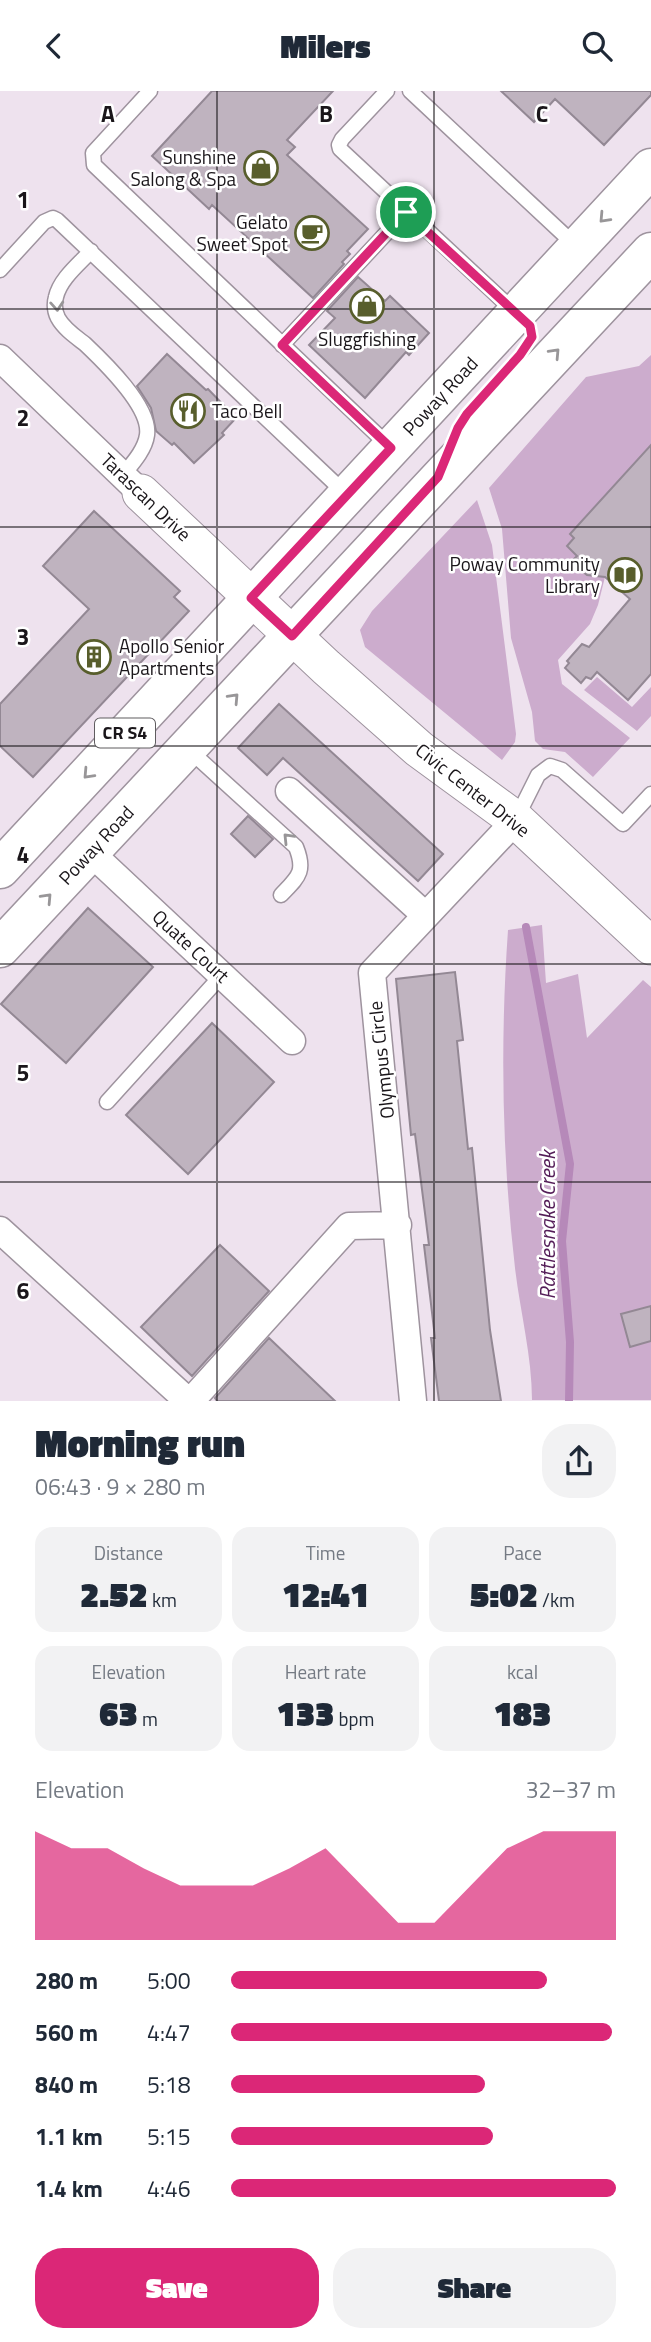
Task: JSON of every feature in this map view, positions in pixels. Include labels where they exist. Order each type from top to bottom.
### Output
[{"type":"main road","name":"Poway Road","points":[[0,869],[651,168]]},
{"type":"main road","name":"Poway Road","points":[[0,948],[651,252]]},
{"type":"main road","points":[[438,477],[458,428],[467,414],[520,355],[532,337],[530,326],[516,313]]},
{"type":"street","name":"Tarascan Drive","points":[[0,358],[292,636]]},
{"type":"street","name":"Civic Center Drive","points":[[292,636],[419,749],[516,820],[651,946]]},
{"type":"street","points":[[289,791],[425,915]]},
{"type":"street","name":"Olympus Circle","points":[[413,1401],[372,973],[516,820]]},
{"type":"street","name":"Quate Court","points":[[90,852],[292,1041]]},
{"type":"street","points":[[2,1234],[189,1401],[349,1226],[398,1225]]},
{"type":"lane","points":[[150,91],[93,153],[94,165],[391,448]]},
{"type":"lane","points":[[387,91],[342,139],[339,145],[344,154],[516,313]]},
{"type":"lane","points":[[410,91],[577,247]]},
{"type":"lane","points":[[282,345],[406,212]]},
{"type":"lane","points":[[0,270],[44,222],[53,218],[62,223],[347,495]]},
{"type":"lane","points":[[91,251],[65,280],[57,293],[55,309],[64,326],[108,366],[140,408],[147,426],[147,436],[139,454],[132,484]]},
{"type":"lane","points":[[187,748],[296,847],[302,861],[300,874],[281,895]]},
{"type":"lane","points":[[516,820],[538,775],[550,766],[562,770],[623,824],[651,794]]},
{"type":"lane","points":[[107,1102],[222,975]]},
{"type":"shaded area","points":[[651,355],[651,451],[647,449],[571,534],[574,538],[567,546],[577,556],[572,562],[584,573],[605,577],[590,624],[558,660],[562,684],[630,738],[593,777],[565,752],[543,749],[535,741],[532,712],[511,638],[502,529],[489,488],[586,377],[639,366]]},
{"type":"shaded area","points":[[477,500],[492,545],[516,734],[515,742],[502,760],[365,647],[360,630],[372,611]]},
{"type":"shaded area","points":[[597,677],[632,707],[651,687],[651,716],[637,731],[584,690]]},
{"type":"shaded area","points":[[542,925],[546,983],[578,974],[587,1038],[643,980],[651,987],[651,1400],[532,1400],[507,1184],[504,1015],[508,930]]},
{"type":"building","points":[[212,91],[333,91],[287,140],[295,147],[287,155],[368,229],[347,251],[350,254],[342,262],[344,264],[313,298],[212,205],[209,209],[152,156]]},
{"type":"building","points":[[501,91],[651,91],[651,95],[604,145],[555,99],[534,122]]},
{"type":"building","points":[[358,277],[385,301],[390,296],[429,333],[409,355],[406,352],[365,398],[309,345],[335,318],[327,311]]},
{"type":"building","name":"Taco Bell","points":[[167,354],[208,389],[236,418],[222,433],[224,435],[194,463],[174,443],[172,445],[156,431],[151,408],[137,386]]},
{"type":"building","name":"Poway Community Library","points":[[651,445],[651,674],[628,700],[597,672],[591,679],[586,677],[581,683],[565,668],[569,663],[567,661],[582,644],[589,647],[630,599],[605,577],[587,575],[571,562],[577,556],[567,546],[574,538],[570,534]]},
{"type":"building","name":"Apollo Senior Apartments","points":[[94,511],[180,591],[174,597],[189,611],[33,777],[0,746],[0,704],[89,609],[43,566]]},
{"type":"building","points":[[279,704],[443,854],[418,881],[283,758],[267,775],[238,748]]},
{"type":"building","points":[[248,816],[273,839],[255,857],[231,834]]},
{"type":"building","points":[[88,908],[153,967],[66,1063],[1,1004]]},
{"type":"building","points":[[455,972],[463,1040],[457,1041],[468,1149],[472,1148],[490,1330],[501,1401],[439,1401],[431,1338],[435,1338],[424,1245],[429,1245],[415,1134],[411,1135],[396,979]]},
{"type":"building","points":[[212,1023],[274,1082],[188,1174],[126,1115]]},
{"type":"building","points":[[220,1245],[269,1291],[192,1376],[141,1327]]},
{"type":"building","points":[[651,1306],[651,1341],[630,1347],[621,1314]]},
{"type":"building","points":[[269,1338],[335,1401],[217,1401],[215,1398]]},
{"type":"waterway","name":"Rattlesnake Creek","points":[[526,927],[570,1164],[562,1241],[570,1342],[569,1401]]},
{"type":"place","name":"Sunshine Salong & Spa","points":[[261,168]]},
{"type":"place","name":"Gelato Sweet Spot","points":[[312,233]]},
{"type":"place","name":"Sluggfishing","points":[[367,306]]},
{"type":"place","name":"Taco Bell","points":[[188,411]]},
{"type":"place","name":"Poway Community Library","points":[[625,575]]},
{"type":"place","name":"Apollo Senior Apartments","points":[[94,657]]},
{"type":"route","points":[[406,212],[530,326],[532,337],[520,355],[467,414],[458,428],[438,477],[292,636],[251,598],[391,448],[282,345],[406,212]]}]
